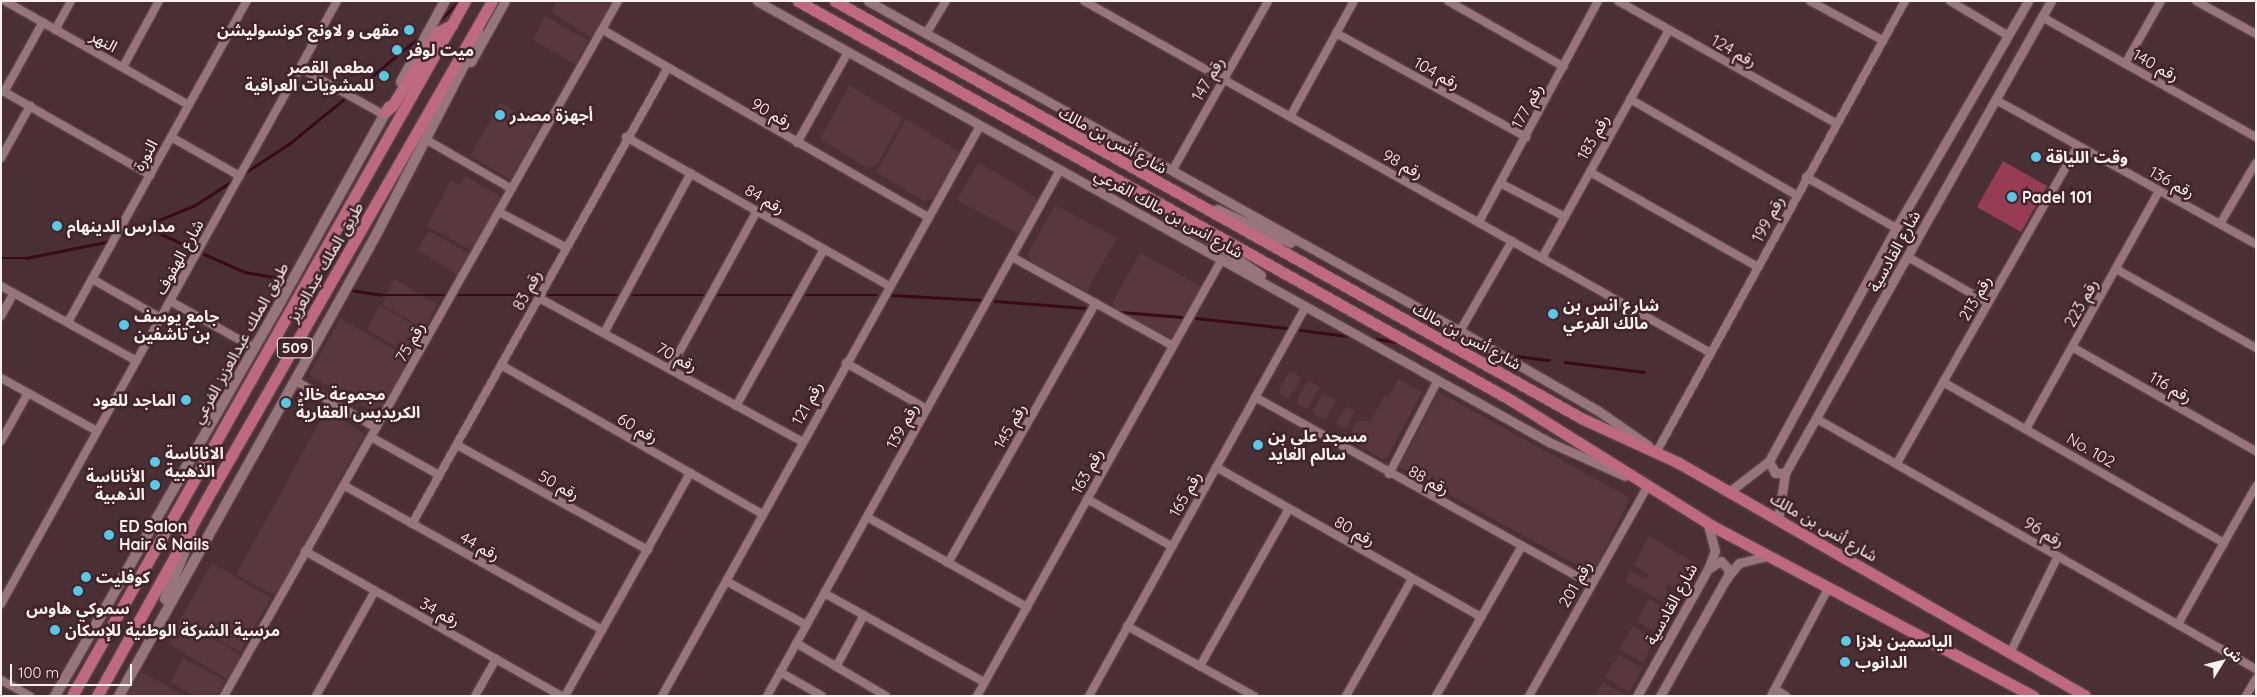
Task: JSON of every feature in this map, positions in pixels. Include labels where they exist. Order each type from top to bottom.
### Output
[{"type":"main road","name":"طريق الملك عبدالعزيز الفرعي","points":[[55,696],[254,348],[445,1]]},
{"type":"main road","name":"طريق الملك عبدالعزيز","points":[[72,696],[465,1]]},
{"type":"main road","name":"طريق الملك عبدالعزيز","points":[[97,696],[206,500],[492,1]]},
{"type":"main road","name":"شارع أنس بن مالك","points":[[798,1],[948,87],[1511,400],[1707,522],[1828,589],[2033,696]]},
{"type":"main road","name":"شارع أنس بن مالك","points":[[835,1],[972,80],[1581,418],[1657,451],[2085,696]]},
{"type":"main road","points":[[119,696],[151,634],[296,381],[472,50],[480,23]]},
{"type":"main road","points":[[385,113],[392,106],[438,32],[452,25]]},
{"type":"main road","points":[[107,606],[124,586],[163,523],[188,493]]},
{"type":"main road","points":[[151,634],[206,500]]},
{"type":"main road","points":[[2010,652],[2094,696]]},
{"type":"street","name":"النهر","points":[[5,1],[189,104]]},
{"type":"street","points":[[55,30],[71,1]]},
{"type":"street","points":[[123,67],[159,1]]},
{"type":"street","name":"النورة","points":[[68,322],[247,1]]},
{"type":"street","name":"شارع الهفوف","points":[[1,604],[4,591],[97,432],[337,1]]},
{"type":"street","points":[[505,1],[424,139],[512,188]]},
{"type":"street","name":"رقم 75","points":[[224,696],[305,552],[345,486],[618,1]]},
{"type":"street","name":"شارع انس بن مالك الفرعي","points":[[757,1],[1549,442],[1648,486]]},
{"type":"street","points":[[868,1],[1590,405],[1657,451]]},
{"type":"street","points":[[926,34],[946,1]]},
{"type":"street","name":"رقم 98","points":[[1084,1],[1710,352]]},
{"type":"street","name":"رقم 147","points":[[1172,171],[1268,1]]},
{"type":"street","points":[[1290,116],[1354,1]]},
{"type":"street","points":[[1448,1],[1564,67]]},
{"type":"street","name":"رقم 177","points":[[1479,222],[1598,1]]},
{"type":"street","name":"رقم 124","points":[[1618,1],[1633,5],[1669,30],[1837,124]]},
{"type":"street","points":[[1810,1],[1882,40]]},
{"type":"street","name":"رقم 199","points":[[1657,451],[1796,195],[1905,1]]},
{"type":"street","points":[[1950,1],[2007,35]]},
{"type":"street","name":"شارع القادسية","points":[[1729,492],[1769,461],[1896,228],[2028,1]]},
{"type":"street","name":"شارع القادسية","points":[[1778,520],[1785,473],[2051,1]]},
{"type":"street","points":[[2125,64],[2161,1]]},
{"type":"street","points":[[2196,1],[2256,34]]},
{"type":"street","name":"رقم 140","points":[[2042,18],[2256,137]]},
{"type":"street","points":[[43,22],[3,91],[150,174]]},
{"type":"street","name":"رقم 90","points":[[603,30],[667,69],[928,217]]},
{"type":"street","name":"رقم 183","points":[[1542,258],[1669,30]]},
{"type":"street","name":"رقم 104","points":[[1336,33],[1526,136]]},
{"type":"street","points":[[797,143],[848,52]]},
{"type":"street","points":[[300,68],[385,113]]},
{"type":"street","name":"رقم 83","points":[[412,524],[539,298],[626,137],[667,69]]},
{"type":"street","points":[[1630,99],[1796,195]]},
{"type":"street","name":"رقم 136","points":[[1996,100],[2256,244]]},
{"type":"street","points":[[1,158],[30,106]]},
{"type":"street","name":"رقم 121","points":[[662,696],[802,441],[980,126]]},
{"type":"street","points":[[171,137],[240,176]]},
{"type":"street","name":"رقم 84","points":[[626,137],[889,286]]},
{"type":"street","name":"رقم 213","points":[[1897,464],[2078,146]]},
{"type":"street","points":[[2220,224],[2256,163]]},
{"type":"street","name":"رقم 139","points":[[766,696],[1060,170]]},
{"type":"street","points":[[1590,172],[1758,267]]},
{"type":"street","points":[[604,333],[691,173]]},
{"type":"street","points":[[1148,177],[1358,274]]},
{"type":"street","points":[[1806,177],[1896,228]]},
{"type":"street","points":[[1500,183],[1565,217]]},
{"type":"street","name":"رقم 223","points":[[2026,429],[2159,190]]},
{"type":"street","points":[[1150,199],[1306,306]]},
{"type":"street","points":[[670,369],[758,211]]},
{"type":"street","points":[[499,212],[565,247]]},
{"type":"street","points":[[1460,331],[1512,241]]},
{"type":"street","points":[[736,406],[824,249]]},
{"type":"street","points":[[1012,257],[1173,346]]},
{"type":"street","points":[[1908,257],[1988,303]]},
{"type":"street","name":"رقم 163","points":[[977,696],[1222,259]]},
{"type":"street","points":[[2116,269],[2256,348]]},
{"type":"street","points":[[92,279],[161,318]]},
{"type":"street","points":[[1,286],[136,361]]},
{"type":"street","points":[[1,316],[14,293]]},
{"type":"street","name":"رقم 70","points":[[539,298],[802,441]]},
{"type":"street","points":[[170,301],[254,348]]},
{"type":"street","name":"رقم 145","points":[[948,562],[1096,303]]},
{"type":"street","name":"رقم 165","points":[[1089,696],[1306,306]]},
{"type":"street","name":"رقم 116","points":[[2072,347],[2256,451]]},
{"type":"street","points":[[846,363],[927,409]]},
{"type":"street","name":"رقم 60","points":[[501,365],[762,514]]},
{"type":"street","points":[[1,378],[97,432]]},
{"type":"street","points":[[1389,474],[1438,380]]},
{"type":"street","points":[[296,381],[376,428]]},
{"type":"street","name":"No. 102","points":[[1943,382],[2224,542]]},
{"type":"street","points":[[1,441],[28,393]]},
{"type":"street","name":"رقم 88","points":[[1255,397],[1389,474],[1590,584]]},
{"type":"street","name":"رقم 96","points":[[1817,419],[2256,669]]},
{"type":"street","points":[[371,437],[439,476]]},
{"type":"street","name":"رقم 50","points":[[457,445],[648,550]]},
{"type":"street","points":[[1769,461],[1775,473],[1785,473]]},
{"type":"street","name":"رقم 80","points":[[1216,468],[1481,617]]},
{"type":"street","points":[[563,696],[603,630],[690,473]]},
{"type":"street","name":"رقم 44","points":[[345,486],[603,630]]},
{"type":"street","name":"رقم 201","points":[[1529,696],[1590,584],[1648,486]]},
{"type":"street","points":[[2178,624],[2256,486]]},
{"type":"street","points":[[1087,499],[1171,546]]},
{"type":"street","points":[[1200,666],[1289,509]]},
{"type":"street","points":[[867,516],[1027,607]]},
{"type":"street","name":"شارع القادسية","points":[[1637,696],[1708,569],[1714,551],[1707,522]]},
{"type":"street","points":[[1436,696],[1522,546]]},
{"type":"street","name":"رقم 34","points":[[305,552],[563,696]]},
{"type":"street","points":[[1660,696],[1726,579],[1739,563],[1768,556]]},
{"type":"street","points":[[2010,652],[2058,556]]},
{"type":"street","points":[[1708,569],[1721,561],[1729,570],[1726,579]]},
{"type":"street","points":[[1346,696],[1412,579]]},
{"type":"street","points":[[726,581],[806,625]]},
{"type":"street","points":[[1786,696],[1773,693],[1828,589]]},
{"type":"street","points":[[316,696],[375,592]]},
{"type":"street","points":[[824,593],[984,682]]},
{"type":"street","points":[[836,667],[864,615]]},
{"type":"street","points":[[1127,626],[1254,696]]},
{"type":"street","points":[[796,643],[886,696]]},
{"type":"street","points":[[475,696],[496,659]]},
{"type":"street","points":[[780,672],[822,696]]},
{"type":"street","points":[[2246,696],[2256,679]]},
{"type":"street","points":[[1,680],[30,696]]},
{"type":"shaded area","points":[[557,1],[612,1],[592,38],[551,12]]},
{"type":"shaded area","points":[[545,16],[588,40],[576,65],[533,40]]},
{"type":"shaded area","points":[[849,85],[903,118],[877,165],[868,168],[820,139]]},
{"type":"shaded area","points":[[500,103],[540,125],[511,180],[470,156]]},
{"type":"shaded area","points":[[906,119],[960,152],[934,199],[924,201],[876,172]]},
{"type":"shaded area","name":"Padel 101","points":[[2003,161],[2047,186],[2021,232],[1977,207]]},
{"type":"shaded area","points":[[978,162],[1039,199],[1019,234],[957,200]]},
{"type":"shaded area","points":[[465,175],[501,197],[473,251],[427,226],[451,180],[460,185]]},
{"type":"shaded area","points":[[1055,205],[1117,238],[1087,291],[1032,262],[1027,255]]},
{"type":"shaded area","points":[[429,231],[470,254],[458,276],[417,249]]},
{"type":"shaded area","points":[[1140,253],[1202,287],[1172,339],[1116,311],[1112,303]]},
{"type":"shaded area","points":[[394,279],[437,304],[425,330],[382,304]]},
{"type":"shaded area","points":[[380,305],[422,330],[411,355],[367,330]]},
{"type":"shaded area","points":[[340,318],[409,358],[380,415],[309,375]]},
{"type":"shaded area","points":[[1290,370],[1302,378],[1289,399],[1280,394],[1280,388]]},
{"type":"shaded area","points":[[1398,379],[1422,392],[1388,456],[1382,459],[1348,439],[1356,422],[1371,421],[1384,396],[1389,397]]},
{"type":"shaded area","points":[[1308,380],[1320,387],[1307,409],[1298,404],[1298,397]]},
{"type":"shaded area","points":[[1439,392],[1630,498],[1593,574],[1399,467]]},
{"type":"shaded area","points":[[1323,393],[1336,400],[1326,418],[1315,416],[1313,410]]},
{"type":"shaded area","points":[[1346,406],[1355,411],[1347,427],[1343,429],[1336,424]]},
{"type":"shaded area","points":[[326,410],[365,434],[276,596],[236,575]]},
{"type":"shaded area","points":[[1649,536],[1696,564],[1685,583],[1689,586],[1685,595],[1668,585],[1665,589],[1681,599],[1676,609],[1625,581],[1630,570],[1646,579],[1649,575],[1634,565]]},
{"type":"shaded area","points":[[212,563],[271,598],[240,652],[181,618]]},
{"type":"shaded area","points":[[1649,599],[1674,613],[1661,635],[1637,622]]},
{"type":"shaded area","points":[[180,619],[241,655],[229,680],[169,644]]},
{"type":"shaded area","points":[[1633,626],[1657,641],[1652,644],[1643,663],[1619,649]]},
{"type":"shaded area","points":[[1619,655],[1643,668],[1629,692],[1605,677]]},
{"type":"shaded area","points":[[183,658],[225,681],[217,696],[194,696],[170,682]]},
{"type":"shaded area","points":[[140,671],[185,696],[127,696]]},
{"type":"shaded area","points":[[1603,682],[1626,695],[1626,696],[1595,696]]},
{"type":"waterway","points":[[439,21],[459,2]]},
{"type":"waterway","points":[[354,91],[422,35]]},
{"type":"waterway","points":[[246,172],[289,144],[343,100]]},
{"type":"waterway","points":[[123,235],[195,205],[234,180]]},
{"type":"waterway","points":[[143,226],[192,248]]},
{"type":"waterway","points":[[1,258],[26,258],[106,242]]},
{"type":"waterway","points":[[204,254],[245,272],[287,279]]},
{"type":"waterway","points":[[312,283],[320,285]]},
{"type":"waterway","points":[[351,290],[381,295],[445,295]]},
{"type":"waterway","points":[[459,295],[533,295]]},
{"type":"waterway","points":[[548,295],[617,295]]},
{"type":"waterway","points":[[632,295],[703,295]]},
{"type":"waterway","points":[[718,295],[791,295]]},
{"type":"waterway","points":[[806,295],[877,295]]},
{"type":"waterway","points":[[891,295],[981,300]]},
{"type":"waterway","points":[[995,301],[1085,308]]},
{"type":"waterway","points":[[1121,312],[1182,317]]},
{"type":"waterway","points":[[1196,318],[1286,328]]},
{"type":"waterway","points":[[1300,330],[1347,336]]},
{"type":"waterway","points":[[1377,339],[1396,342]]},
{"type":"waterway","points":[[1516,356],[1549,360]]},
{"type":"waterway","points":[[1565,362],[1643,372]]},
{"type":"place","name":"مقهى و لاونج كونسوليشن","points":[[409,30]]},
{"type":"place","name":"ميت لوفر","points":[[397,50]]},
{"type":"place","name":"مطعم القصر للمشويات العراقية","points":[[384,76]]},
{"type":"place","name":"أجهزة مصدر","points":[[500,115]]},
{"type":"place","name":"وقت اللياقة","points":[[2036,157]]},
{"type":"place","name":"Padel 101","points":[[2012,197]]},
{"type":"place","name":"مدارس الدينهام","points":[[57,226]]},
{"type":"place","name":"شارع انس بن مالك الفرعي","points":[[1553,314]]},
{"type":"place","name":"جامع يوسف بن تاشفين","points":[[124,325]]},
{"type":"place","name":"الماجد للعود","points":[[186,400]]},
{"type":"place","name":"مجموعة خالد الكريديس العقاريةً","points":[[286,403]]},
{"type":"place","name":"مسجد علي بن سالم العايد","points":[[1258,445]]},
{"type":"place","name":"الاناناسة الذهبية","points":[[155,462]]},
{"type":"place","name":"الأناناسة الذهبية","points":[[155,485]]},
{"type":"place","name":"ED Salon Hair & Nails","points":[[109,535]]},
{"type":"place","name":"كوفليت","points":[[86,577]]},
{"type":"place","name":"سموكي هاوس","points":[[78,591]]},
{"type":"place","name":"مرسية الشركة الوطنية للإسكان","points":[[55,630]]},
{"type":"place","name":"الياسمين بلازا","points":[[1846,641]]},
{"type":"place","name":"الدانوب","points":[[1845,662]]}]
